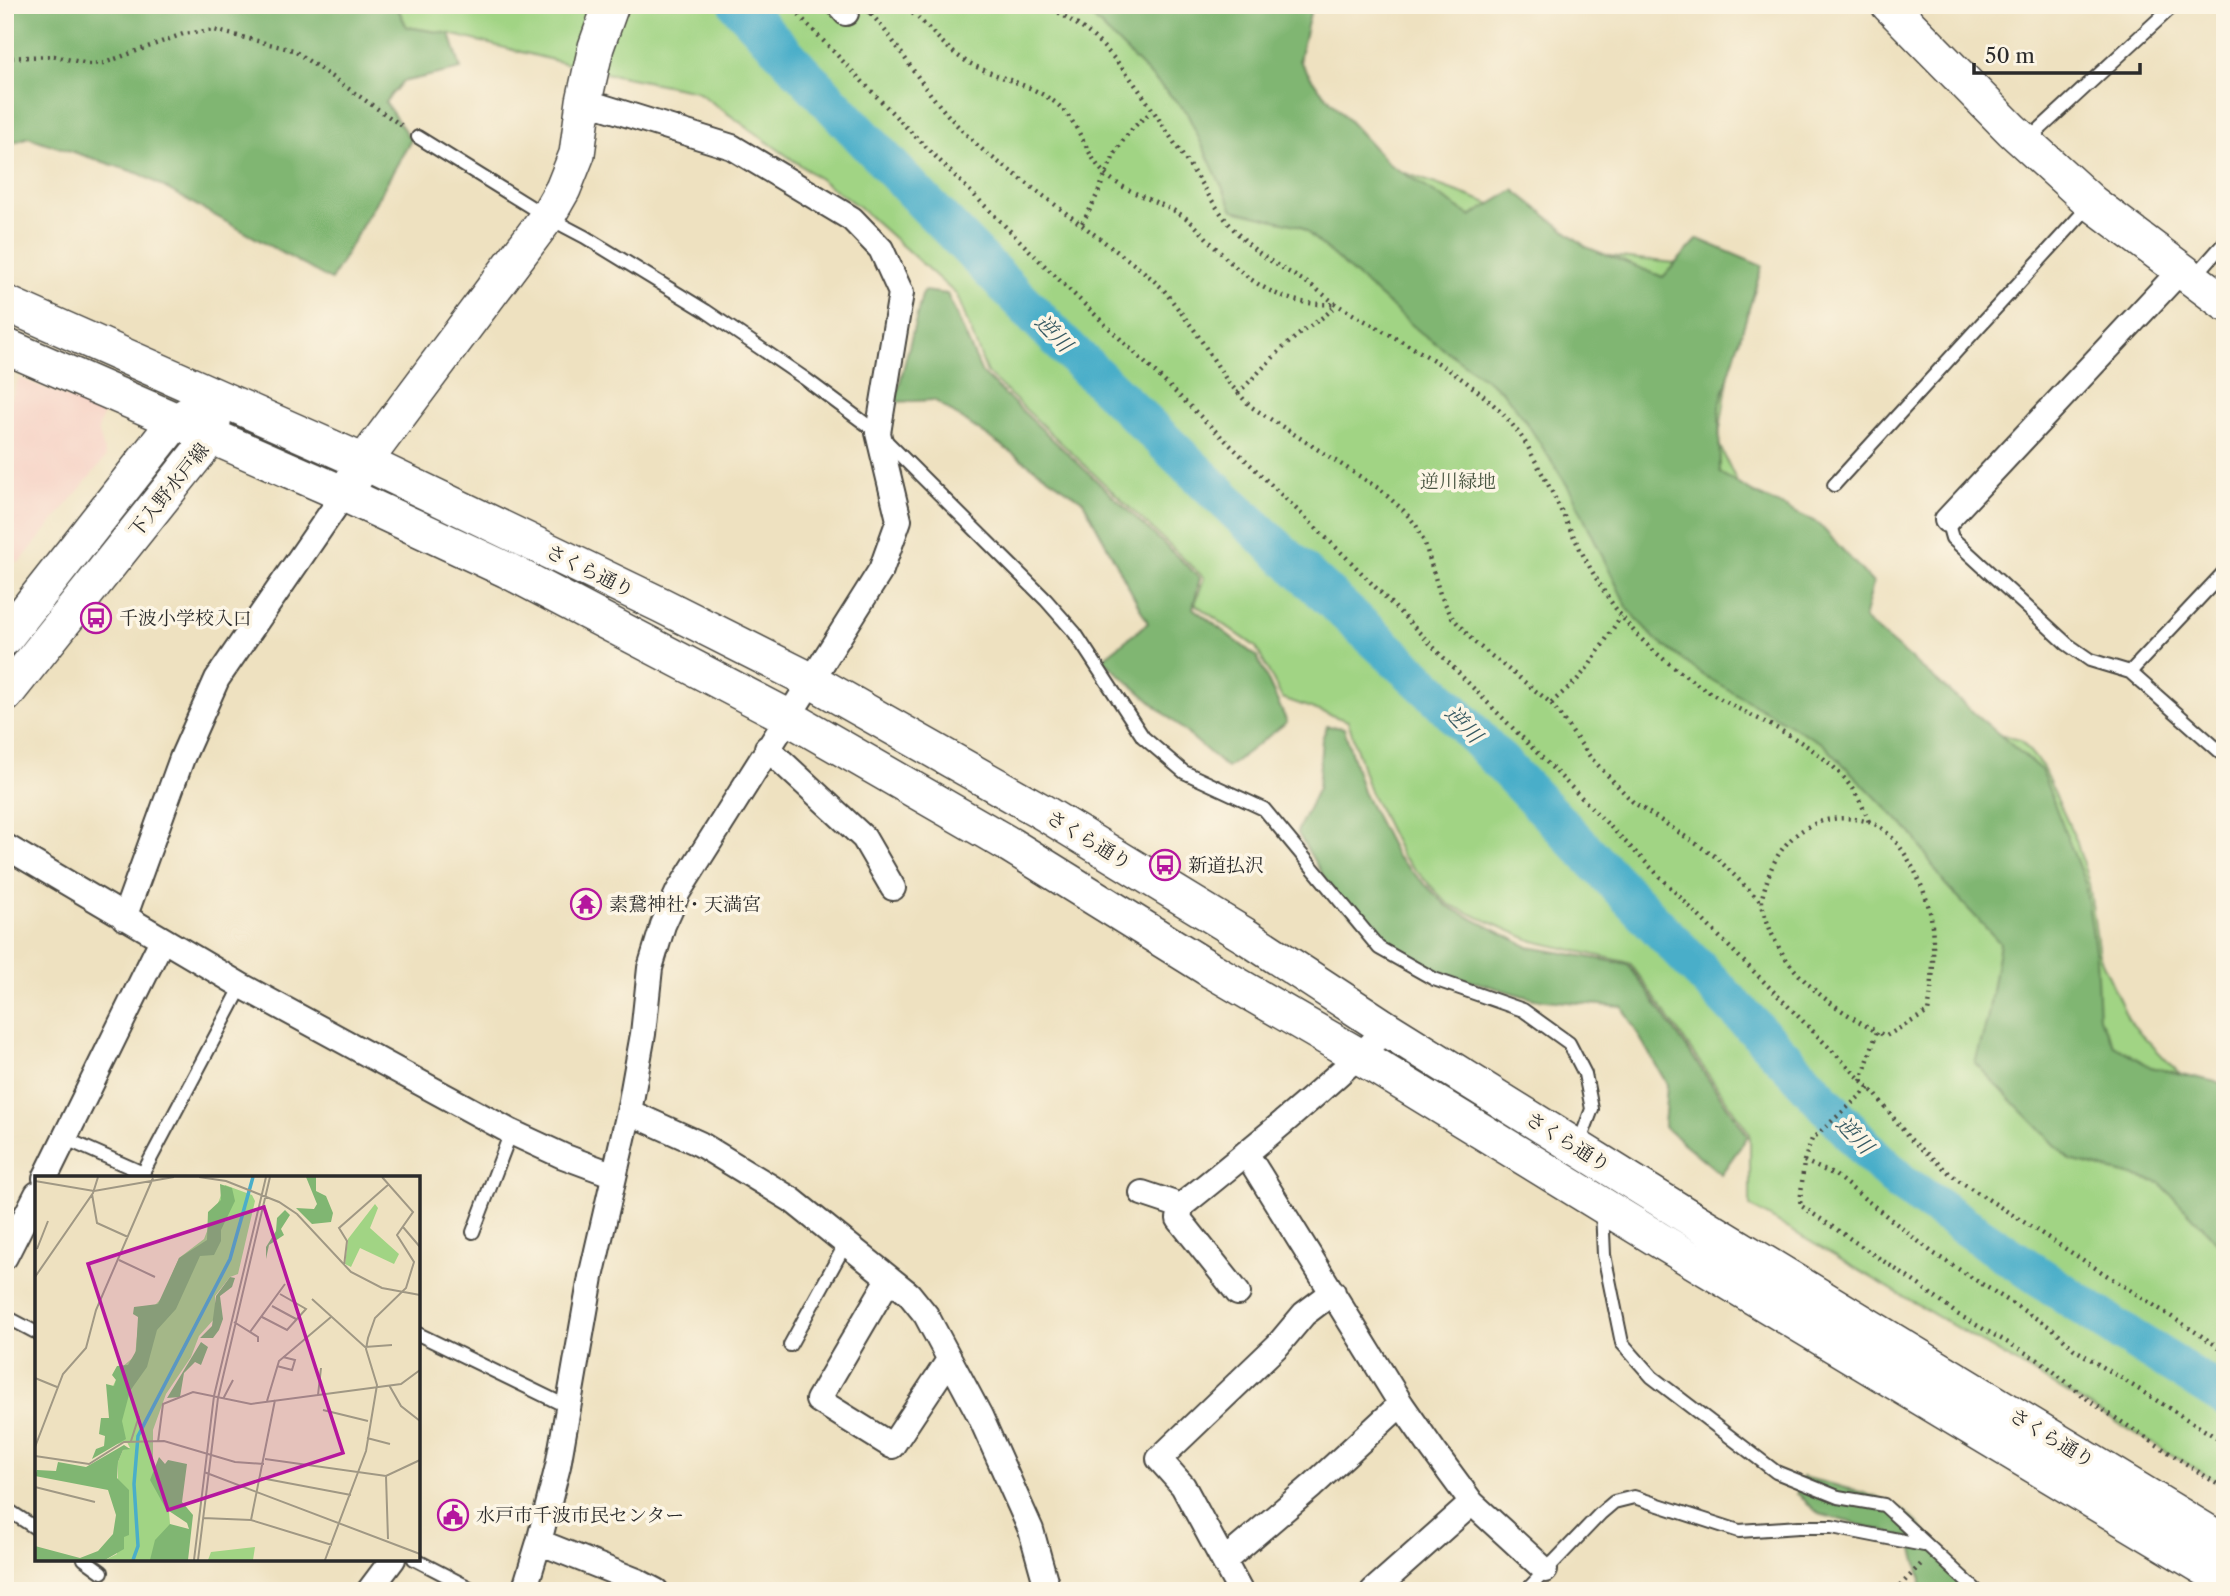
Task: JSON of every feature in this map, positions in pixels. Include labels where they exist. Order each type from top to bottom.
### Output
[{"type":"street","points":[[124,918],[182,758],[218,679],[364,462],[547,217],[563,189],[577,154],[584,101],[596,47],[611,5]]},
{"type":"street","points":[[1889,5],[2025,142],[2092,203],[2225,303]]},
{"type":"street","points":[[524,1591],[558,1466],[591,1277],[629,1112],[643,1034],[650,968],[663,926],[678,892],[881,570],[899,520],[878,433],[901,293],[880,249],[852,219],[732,147],[584,101]]},
{"type":"street","points":[[1947,520],[2185,275]]},
{"type":"street","name":"さくら通り","points":[[5,303],[364,462],[812,681],[1053,818],[1244,935],[1387,1029],[1577,1148],[2225,1543]]},
{"type":"street","name":"さくら通り","points":[[5,346],[344,494],[507,570],[788,717],[1010,845],[1211,970],[1359,1056],[2225,1580]]},
{"type":"street","name":"下入野水戸線","points":[[5,638],[176,422],[217,397]]},
{"type":"street","name":"下入野水戸線","points":[[5,695],[211,437],[217,397]]},
{"type":"street","points":[[767,748],[864,838],[893,888]]},
{"type":"street","points":[[8,854],[242,986],[511,1132],[563,1156],[614,1175]]},
{"type":"street","points":[[46,1176],[162,940]]},
{"type":"street","points":[[1238,1293],[1179,1219],[1181,1206],[1359,1056],[1387,1029]]},
{"type":"street","points":[[629,1112],[699,1144],[792,1200],[909,1294],[926,1315],[980,1416],[1031,1530],[1048,1591]]},
{"type":"street","points":[[1246,1153],[1401,1404],[1472,1503],[1545,1570]]},
{"type":"street","points":[[1142,1194],[1181,1206]]},
{"type":"street","points":[[5,1257],[35,1198]]},
{"type":"street","points":[[890,1279],[818,1400],[892,1446],[949,1360]]},
{"type":"street","points":[[1240,1591],[1182,1486],[1159,1459],[1278,1345],[1304,1314],[1333,1292]]},
{"type":"street","points":[[1224,1561],[1401,1404]]},
{"type":"street","points":[[1373,1591],[1472,1503]]},
{"type":"street","points":[[539,1542],[656,1591]]},
{"type":"street","points":[[369,1591],[392,1561]]},
{"type":"lane","points":[[2025,142],[2174,5]]},
{"type":"lane","points":[[418,137],[706,311],[878,433],[1046,600],[1075,633],[1143,737],[1184,772],[1264,809],[1379,948],[1434,979],[1523,1010],[1569,1043],[1586,1074],[1592,1109],[1577,1148]]},
{"type":"lane","points":[[1835,485],[2092,203]]},
{"type":"lane","points":[[2185,275],[2225,242]]},
{"type":"lane","points":[[1947,520],[1952,538],[2067,644],[2090,660],[2130,671],[2225,756]]},
{"type":"lane","points":[[2130,671],[2225,571]]},
{"type":"lane","points":[[64,1139],[143,1173],[242,986]]},
{"type":"lane","points":[[473,1232],[511,1132]]},
{"type":"lane","points":[[1602,1205],[1604,1255],[1622,1343],[1652,1377],[1776,1472],[1838,1497],[1884,1504],[1976,1591]]},
{"type":"lane","points":[[790,1345],[846,1242]]},
{"type":"lane","points":[[5,1316],[35,1332]]},
{"type":"lane","points":[[420,1335],[568,1406]]},
{"type":"lane","points":[[1527,1591],[1607,1508],[1614,1502],[1634,1497],[1739,1531],[1832,1527],[1929,1548]]},
{"type":"lane","points":[[5,1508],[35,1527]]},
{"type":"lane","points":[[87,1561],[102,1572]]},
{"type":"lane","points":[[418,1561],[476,1591]]},
{"type":"path","points":[[789,5],[1022,243],[1369,580],[1869,1088],[1909,1138],[1955,1178],[2225,1351]]},
{"type":"path","points":[[901,5],[913,12],[931,33],[962,59],[1031,88],[1058,105],[1106,174],[1195,224],[1249,280],[1272,292],[1315,306],[1336,304]]},
{"type":"path","points":[[1047,5],[1090,35],[1111,55],[1129,77],[1217,208],[1241,238],[1260,254],[1322,292],[1336,304],[1458,377],[1504,413],[1528,447],[1594,576],[1621,616],[1653,650],[1703,688],[1740,710],[1777,726],[1815,750],[1862,801],[1869,822]]},
{"type":"path","points":[[871,14],[888,32],[935,100],[963,132],[985,152],[1082,223],[1163,289],[1195,331],[1228,382],[1251,406],[1378,488],[1403,510],[1416,525],[1440,594],[1452,617],[1474,642],[1551,703],[1591,758],[1633,802],[1716,857],[1762,903],[1772,933],[1795,971],[1829,1004],[1886,1036],[1928,1012],[1931,994],[1931,916],[1912,866],[1899,846],[1882,828],[1869,822],[1835,819],[1804,829],[1789,839],[1779,852],[1771,868],[1762,903]]},
{"type":"path","points":[[5,58],[54,56],[88,64],[104,63],[183,34],[214,30],[293,50],[418,137]]},
{"type":"path","points":[[1082,223],[1098,194],[1113,154],[1136,123],[1152,112]]},
{"type":"path","points":[[1238,393],[1270,360],[1302,332],[1322,320],[1336,304]]},
{"type":"path","points":[[1551,703],[1589,666],[1621,616]]},
{"type":"path","points":[[1861,1081],[1877,1032]]},
{"type":"path","points":[[1869,1088],[1812,1139],[1804,1161],[1800,1205],[1919,1285],[1957,1314],[2042,1362],[2091,1402],[2225,1489]]},
{"type":"path","points":[[1804,1161],[1835,1175],[1933,1253],[2056,1331],[2074,1349],[2225,1443]]},
{"type":"path","points":[[1895,1591],[1929,1548]]},
{"type":"shaded area","points":[[19,378],[104,411],[98,430],[106,457],[19,563],[5,554],[5,414]]},
{"type":"green space","points":[[5,5],[396,5],[407,27],[450,34],[461,69],[402,82],[385,102],[411,140],[331,280],[140,174],[28,137],[5,146]]},
{"type":"green space","name":"逆川緑地","points":[[396,5],[1294,5],[1303,83],[1350,139],[1397,170],[1524,216],[1592,254],[1675,263],[1743,314],[1729,373],[1718,442],[1741,491],[1945,721],[2020,740],[2042,766],[2076,840],[2089,884],[2099,955],[2129,1021],[2171,1065],[2225,1110],[2225,1486],[1750,1206],[1750,1134],[1630,963],[1533,941],[1448,904],[1401,855],[1369,789],[1348,721],[1282,698],[1256,647],[1195,604],[1204,578],[987,373],[957,295],[859,207],[696,91],[600,72],[450,34],[407,27]]},
{"type":"green space","points":[[1080,5],[1312,5],[1299,60],[1317,86],[1389,164],[1471,216],[1514,190],[1586,247],[1663,277],[1698,239],[1762,266],[1719,407],[1720,473],[1754,493],[1818,523],[1873,583],[1864,619],[2041,770],[2085,883],[2096,956],[2099,1018],[2114,1045],[2151,1067],[2225,1084],[2225,1250],[2160,1183],[2070,1160],[1975,1063],[1987,1021],[2000,943],[1944,883],[1913,835],[1823,744],[1703,675],[1655,639],[1628,609],[1572,493],[1523,417],[1503,392],[1420,332],[1300,226],[1233,210],[1186,111]]},
{"type":"green space","points":[[923,291],[947,294],[982,373],[1200,578],[1193,608],[1257,657],[1287,722],[1227,768],[1102,659],[1148,623],[1083,501],[934,400],[895,402]]},
{"type":"green space","points":[[1327,726],[1344,728],[1363,792],[1396,856],[1447,906],[1529,947],[1628,964],[1748,1136],[1721,1174],[1664,1127],[1667,1084],[1622,1007],[1534,999],[1417,965],[1341,906],[1297,832],[1318,788],[1322,739]]},
{"type":"green space","points":[[1803,1477],[1867,1494],[1901,1509],[1929,1536],[1962,1591],[1920,1591],[1921,1580],[1910,1538],[1819,1514],[1797,1493]]},
{"type":"waterway","name":"逆川","points":[[739,5],[925,203],[1065,346],[1247,521],[1439,698],[1900,1182],[2126,1335],[2225,1397]]},
{"type":"place","name":"千波小学校入口","points":[[96,618]]},
{"type":"place","name":"新道払沢","points":[[1165,865]]},
{"type":"place","name":"素鵞神社・天満宮","points":[[586,904]]},
{"type":"place","name":"水戸市千波市民センター","points":[[453,1515]]}]
